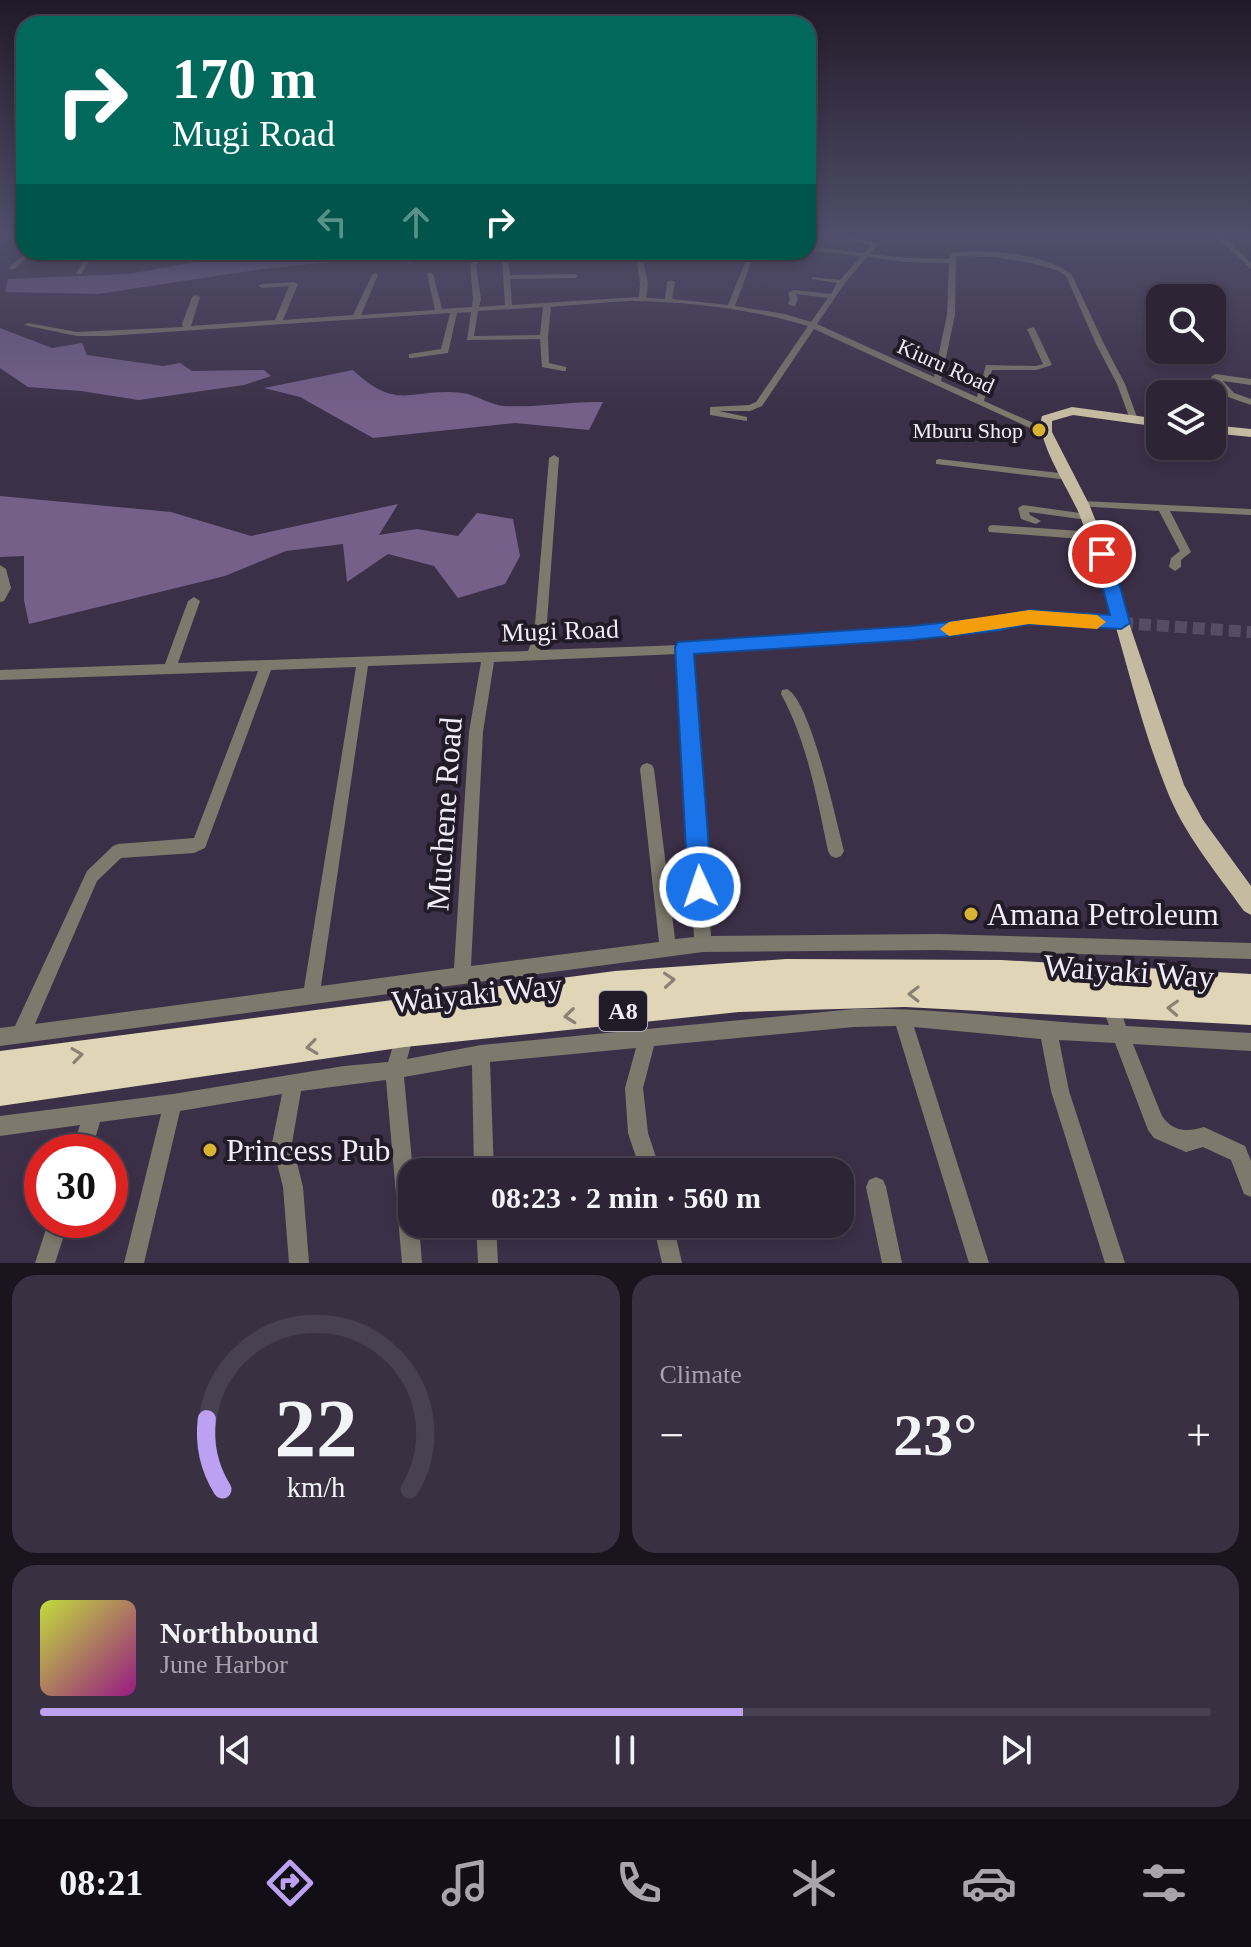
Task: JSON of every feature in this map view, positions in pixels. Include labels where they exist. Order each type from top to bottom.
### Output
[{"type":"highway","name":"Waiyaki Way","points":[[0,1065],[615,984],[786,972],[955,973],[1251,987]]},
{"type":"highway","name":"Waiyaki Way","points":[[0,1092],[405,1034],[697,1003],[905,994],[1251,1012]]},
{"type":"main road","points":[[1146,420],[1061,412],[1046,419],[1046,432],[1095,536],[1175,788],[1196,827],[1251,904]]},
{"type":"main road","points":[[1226,430],[1251,433]]},
{"type":"street","points":[[278,322],[290,294]]},
{"type":"street","points":[[356,317],[366,294]]},
{"type":"street","points":[[435,294],[439,312]]},
{"type":"street","points":[[475,294],[476,310],[470,338],[473,340],[544,337]]},
{"type":"street","points":[[508,294],[509,308]]},
{"type":"street","points":[[642,299],[643,294]]},
{"type":"street","points":[[668,301],[669,294]]},
{"type":"street","points":[[731,307],[736,294]]},
{"type":"street","points":[[792,294],[792,304]]},
{"type":"street","points":[[744,419],[723,417],[713,413],[713,409],[750,408],[759,404],[833,296],[813,294]]},
{"type":"street","points":[[937,381],[951,315],[951,294]]},
{"type":"street","points":[[1076,294],[1103,354],[1120,383],[1132,416]]},
{"type":"street","points":[[188,329],[186,324],[196,297]]},
{"type":"street","name":"Kiuru Road","points":[[547,305],[642,299],[772,312],[815,326],[1046,432]]},
{"type":"street","points":[[28,325],[77,334],[547,305],[545,365],[563,369]]},
{"type":"street","points":[[412,356],[445,351],[454,311]]},
{"type":"street","points":[[980,401],[989,367],[1036,368],[1048,365],[1031,329]]},
{"type":"street","points":[[1251,382],[1215,377],[1231,395],[1251,402]]},
{"type":"street","points":[[532,655],[540,636],[554,458]]},
{"type":"street","points":[[939,462],[1068,477]]},
{"type":"street","points":[[1162,507],[1186,552],[1176,558],[1175,567]]},
{"type":"street","points":[[1036,521],[1025,517],[1023,508],[1085,510],[1162,507],[1251,512]]},
{"type":"street","points":[[993,529],[1095,536]]},
{"type":"street","points":[[0,569],[5,588],[0,598]]},
{"type":"street","points":[[170,668],[194,601]]},
{"type":"street","name":"Mugi Road","points":[[0,675],[655,651],[912,633],[1029,617],[1121,623]]},
{"type":"street","points":[[684,647],[703,944]]},
{"type":"street","name":"Muchene Road","points":[[462,975],[476,732],[488,658]]},
{"type":"street","points":[[311,995],[338,829],[342,767],[363,661]]},
{"type":"street","points":[[21,1034],[92,876],[102,865],[118,851],[194,846],[200,843],[266,667]]},
{"type":"street","points":[[787,694],[794,699],[836,851]]},
{"type":"street","points":[[647,769],[668,950]]},
{"type":"street","points":[[951,942],[955,973]]},
{"type":"street","points":[[0,1037],[703,944],[951,942],[1251,951]]},
{"type":"street","points":[[1036,945],[1043,976]]},
{"type":"street","points":[[697,1003],[699,1033]]},
{"type":"street","points":[[1110,1004],[1118,1034],[1161,1131],[1186,1142],[1204,1137],[1238,1153],[1251,1187]]},
{"type":"street","points":[[902,1017],[979,1263]]},
{"type":"street","points":[[0,1126],[394,1070],[481,1054],[854,1018],[902,1017],[1048,1031],[1251,1042]]},
{"type":"street","points":[[1048,1031],[1060,1091],[1115,1263]]},
{"type":"street","points":[[405,1034],[394,1070],[412,1263]]},
{"type":"street","points":[[646,1158],[638,1133],[634,1088],[647,1039]]},
{"type":"street","points":[[481,1054],[484,1158]]},
{"type":"street","points":[[293,1085],[282,1143],[293,1187],[299,1263]]},
{"type":"street","points":[[134,1263],[173,1103]]},
{"type":"street","points":[[87,1134],[94,1112]]},
{"type":"street","points":[[876,1187],[892,1263]]},
{"type":"street","points":[[45,1263],[53,1238]]},
{"type":"street","points":[[487,1238],[488,1263]]},
{"type":"street","points":[[666,1238],[672,1263]]},
{"type":"shaded area","points":[[0,328],[52,348],[82,343],[87,355],[163,366],[180,363],[192,371],[264,370],[271,376],[244,385],[139,400],[28,387],[0,368]]},
{"type":"shaded area","points":[[353,370],[382,391],[394,395],[462,393],[504,406],[603,402],[589,430],[515,423],[373,438],[300,397],[264,388]]},
{"type":"shaded area","points":[[0,496],[171,512],[251,536],[398,504],[379,535],[417,529],[458,536],[477,513],[513,519],[520,556],[505,584],[458,598],[434,566],[388,554],[347,582],[343,544],[286,551],[225,576],[29,624],[24,600],[24,556],[0,557]]},
{"type":"tunnel","points":[[1121,623],[1251,632]]},
{"type":"slow traffic","points":[[949,629],[1029,617],[1097,622]]},
{"type":"place","name":"Mburu Shop","points":[[1039,430]]},
{"type":"place","name":"Amana Petroleum","points":[[971,914]]},
{"type":"place","name":"Princess Pub","points":[[210,1150]]},
{"type":"route","points":[[700,887],[684,647],[912,633],[1029,617],[1121,623],[1102,554]]}]
